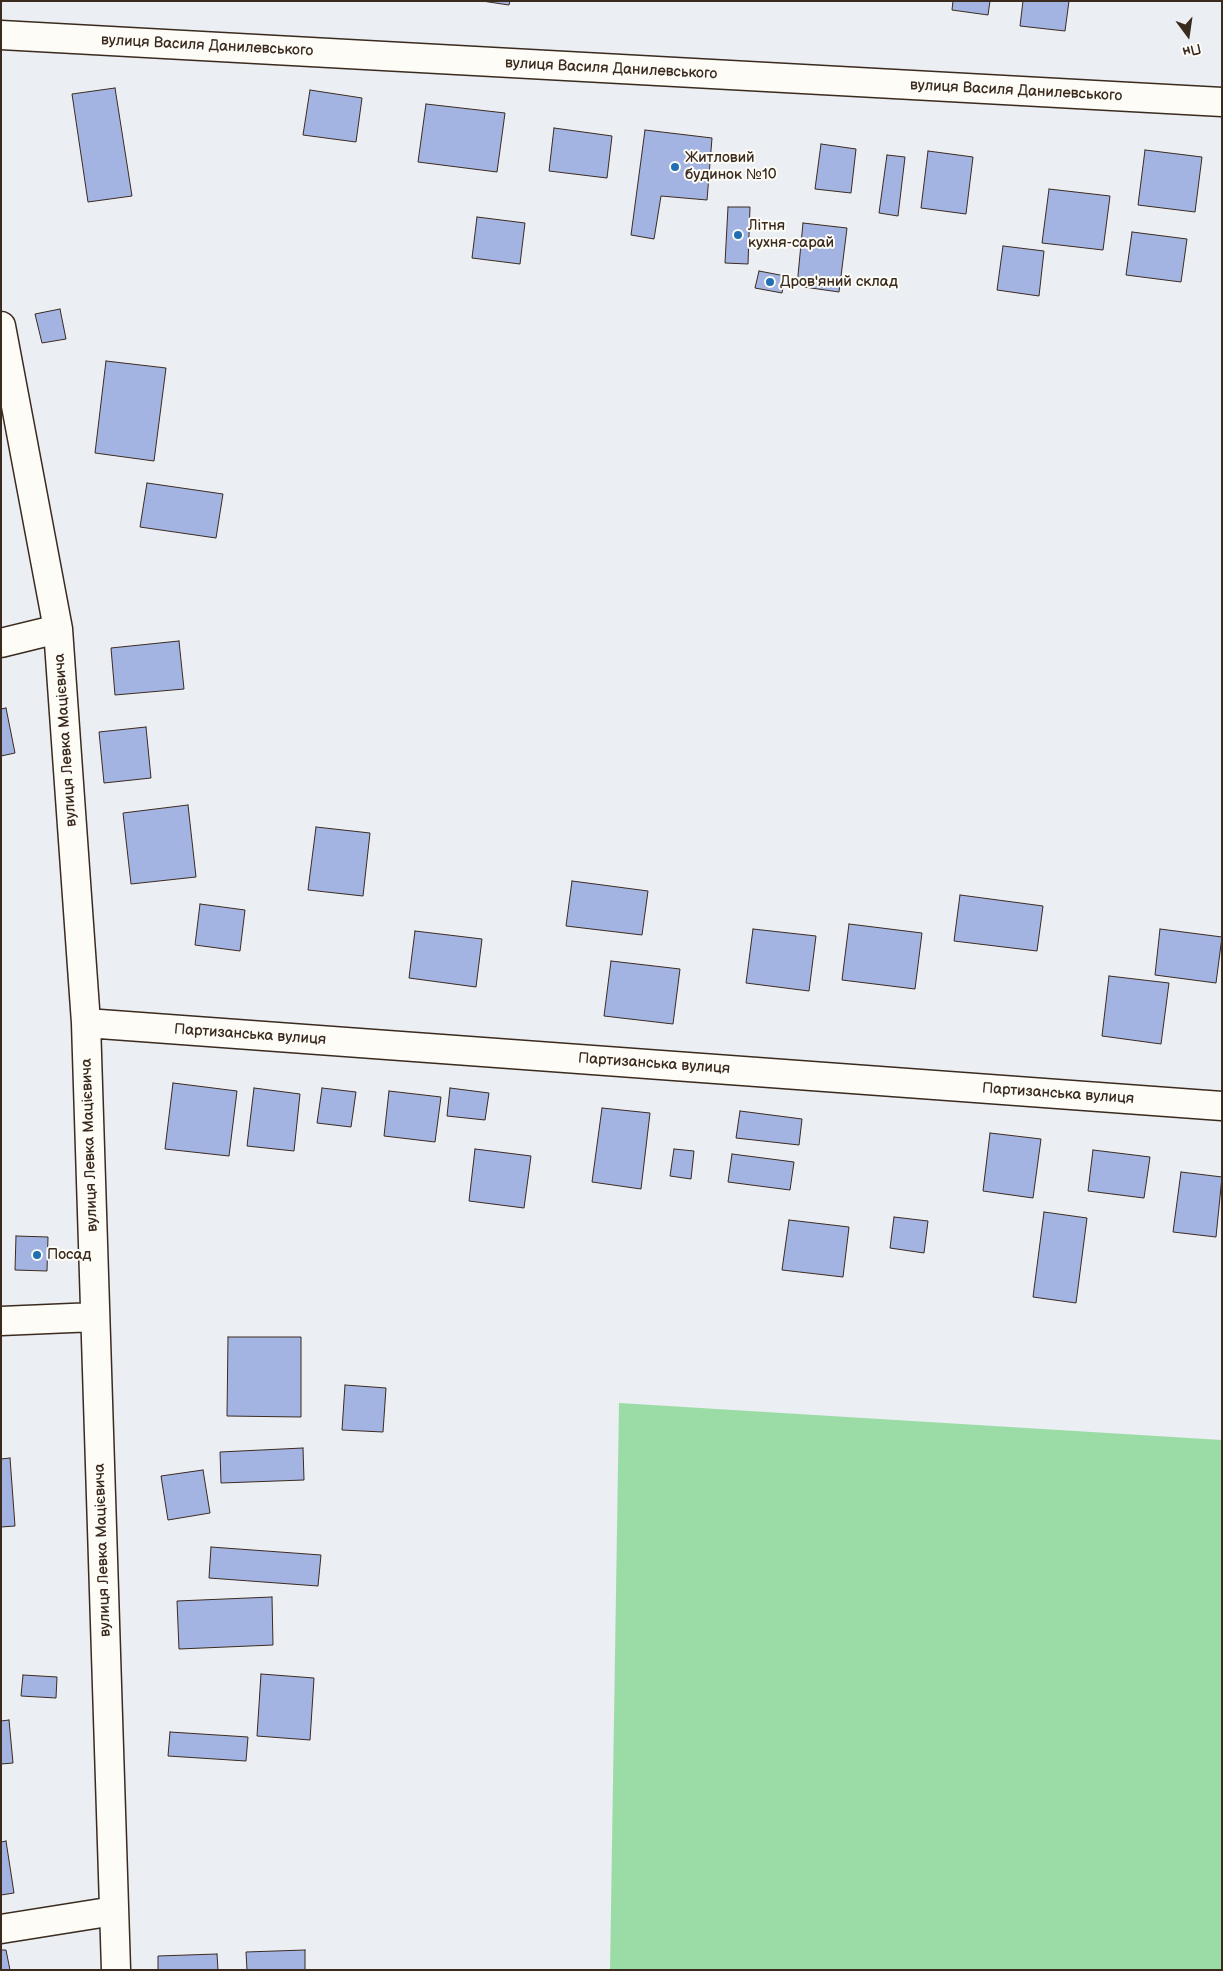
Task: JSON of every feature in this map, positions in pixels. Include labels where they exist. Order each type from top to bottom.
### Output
[{"type":"street","name":"вулиця Василя Данилевського","points":[[1,35],[1222,102]]},
{"type":"street","name":"вулиця Левка Мацієвича","points":[[1,326],[58,628],[86,1023],[116,1970]]},
{"type":"street","points":[[1,643],[58,628]]},
{"type":"street","name":"Партизанська вулиця","points":[[86,1023],[1222,1106]]},
{"type":"street","points":[[1,1321],[95,1317]]},
{"type":"street","points":[[1,1928],[114,1910]]},
{"type":"green space","points":[[619,1403],[1222,1440],[1222,1970],[610,1970]]},
{"type":"building","points":[[482,1],[510,1],[509,5]]},
{"type":"building","points":[[953,1],[990,1],[988,15],[952,10]]},
{"type":"building","points":[[1023,1],[1069,1],[1065,31],[1020,26]]},
{"type":"building","points":[[115,88],[132,196],[88,202],[72,94]]},
{"type":"building","points":[[310,90],[362,98],[356,142],[303,135]]},
{"type":"building","points":[[426,104],[505,113],[497,172],[418,162]]},
{"type":"building","points":[[554,128],[612,136],[607,178],[549,171]]},
{"type":"building","name":"Житловий будинок №10","points":[[645,130],[712,138],[707,200],[661,196],[654,239],[631,235]]},
{"type":"building","points":[[821,144],[856,149],[851,193],[815,189]]},
{"type":"building","points":[[1145,150],[1202,157],[1195,212],[1138,205]]},
{"type":"building","points":[[928,151],[973,157],[966,214],[921,208]]},
{"type":"building","points":[[887,155],[905,157],[898,216],[879,213]]},
{"type":"building","points":[[1049,189],[1110,196],[1103,250],[1042,243]]},
{"type":"building","name":"Літня кухня-сарай","points":[[728,207],[750,207],[748,264],[725,263]]},
{"type":"building","points":[[477,217],[525,223],[520,264],[472,258]]},
{"type":"building","points":[[803,223],[847,228],[839,292],[797,286]]},
{"type":"building","points":[[1132,232],[1187,239],[1181,282],[1126,275]]},
{"type":"building","points":[[1003,246],[1044,251],[1039,296],[997,290]]},
{"type":"building","name":"Дров'яний склад","points":[[759,271],[785,276],[782,293],[755,288]]},
{"type":"building","points":[[60,309],[66,339],[42,343],[35,314]]},
{"type":"building","points":[[106,361],[166,368],[154,461],[95,453]]},
{"type":"building","points":[[147,483],[223,494],[216,538],[140,527]]},
{"type":"building","points":[[179,641],[184,689],[115,695],[111,648]]},
{"type":"building","points":[[6,708],[15,753],[1,756],[1,709]]},
{"type":"building","points":[[146,727],[151,778],[104,783],[99,732]]},
{"type":"building","points":[[188,805],[196,877],[131,884],[123,813]]},
{"type":"building","points":[[316,827],[370,833],[363,896],[308,890]]},
{"type":"building","points":[[572,881],[648,891],[642,935],[566,926]]},
{"type":"building","points":[[960,895],[1043,906],[1037,951],[954,941]]},
{"type":"building","points":[[200,904],[245,910],[240,951],[195,945]]},
{"type":"building","points":[[849,924],[922,933],[915,989],[842,980]]},
{"type":"building","points":[[753,929],[816,936],[809,991],[746,983]]},
{"type":"building","points":[[1160,929],[1222,937],[1216,983],[1155,975]]},
{"type":"building","points":[[415,931],[482,939],[476,987],[409,978]]},
{"type":"building","points":[[611,961],[680,969],[673,1024],[604,1016]]},
{"type":"building","points":[[1109,976],[1169,983],[1161,1044],[1102,1036]]},
{"type":"building","points":[[173,1083],[237,1091],[229,1156],[165,1149]]},
{"type":"building","points":[[254,1088],[300,1094],[294,1151],[247,1146]]},
{"type":"building","points":[[322,1088],[356,1092],[351,1127],[317,1123]]},
{"type":"building","points":[[450,1088],[489,1093],[485,1120],[447,1116]]},
{"type":"building","points":[[389,1091],[441,1097],[435,1142],[384,1136]]},
{"type":"building","points":[[602,1108],[650,1113],[641,1189],[592,1182]]},
{"type":"building","points":[[740,1111],[802,1119],[799,1145],[736,1138]]},
{"type":"building","points":[[990,1133],[1041,1139],[1033,1198],[983,1191]]},
{"type":"building","points":[[475,1149],[531,1156],[524,1208],[469,1201]]},
{"type":"building","points":[[674,1149],[694,1151],[691,1179],[670,1176]]},
{"type":"building","points":[[1093,1150],[1150,1157],[1144,1198],[1088,1191]]},
{"type":"building","points":[[732,1154],[794,1162],[790,1190],[728,1182]]},
{"type":"building","points":[[1181,1172],[1222,1177],[1216,1237],[1173,1232]]},
{"type":"building","points":[[1044,1212],[1087,1218],[1076,1303],[1033,1297]]},
{"type":"building","points":[[894,1217],[928,1221],[924,1253],[890,1248]]},
{"type":"building","points":[[789,1220],[849,1227],[843,1277],[782,1270]]},
{"type":"building","points":[[16,1236],[48,1237],[47,1271],[15,1270]]},
{"type":"building","points":[[228,1337],[301,1337],[301,1417],[227,1416]]},
{"type":"building","points":[[345,1385],[386,1388],[383,1432],[342,1430]]},
{"type":"building","points":[[303,1448],[304,1480],[221,1483],[220,1452]]},
{"type":"building","points":[[10,1458],[15,1526],[1,1527],[1,1459]]},
{"type":"building","points":[[203,1470],[210,1513],[168,1520],[161,1476]]},
{"type":"building","points":[[211,1547],[321,1555],[318,1586],[209,1578]]},
{"type":"building","points":[[272,1597],[273,1645],[179,1649],[177,1601]]},
{"type":"building","points":[[261,1674],[314,1678],[310,1740],[257,1736]]},
{"type":"building","points":[[23,1675],[57,1677],[56,1698],[21,1696]]},
{"type":"building","points":[[9,1720],[13,1763],[1,1764],[1,1721]]},
{"type":"building","points":[[170,1732],[248,1737],[246,1761],[168,1756]]},
{"type":"building","points":[[6,1841],[14,1893],[1,1895],[1,1842]]},
{"type":"building","points":[[1,1950],[6,1950],[10,1970],[1,1970]]},
{"type":"building","points":[[305,1950],[305,1970],[247,1970],[246,1952]]},
{"type":"building","points":[[217,1954],[218,1970],[158,1970],[158,1956]]},
{"type":"place","name":"Житловий будинок №10","points":[[675,167]]},
{"type":"place","name":"Літня кухня-сарай","points":[[738,235]]},
{"type":"place","name":"Дров'яний склад","points":[[770,282]]},
{"type":"place","name":"Посад","points":[[37,1255]]}]
